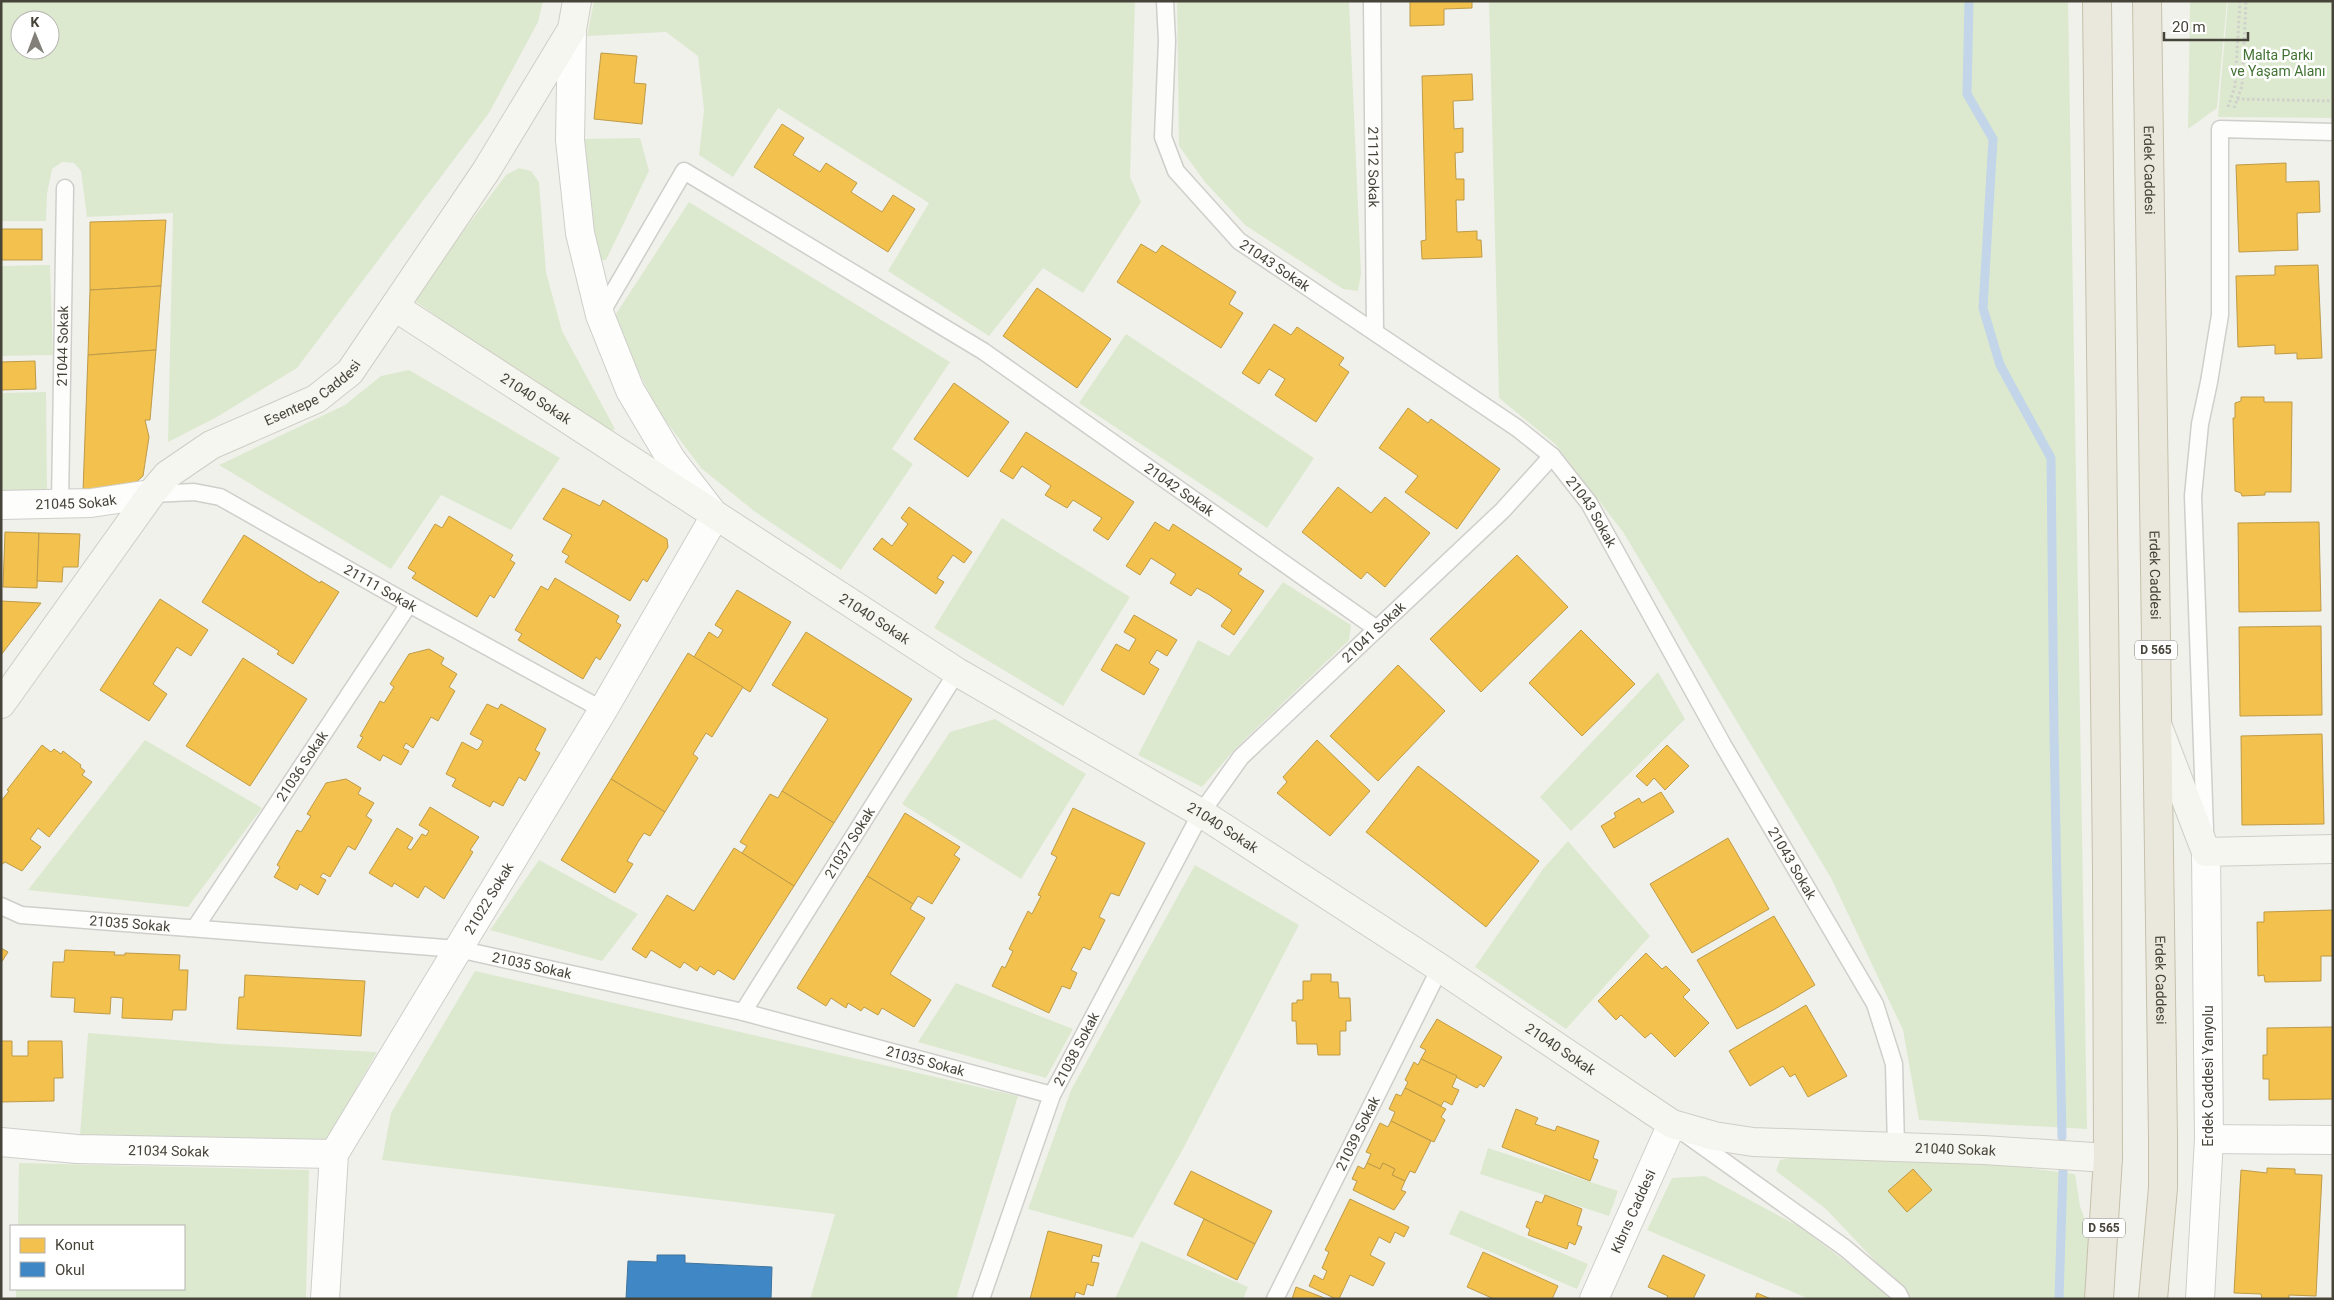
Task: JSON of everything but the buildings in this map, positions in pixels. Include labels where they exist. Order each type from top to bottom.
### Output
[{"type":"highway","name":"D 565","points":[[2097,1],[2107,870],[2108,1158],[2099,1299]]},
{"type":"highway","name":"Erdek Caddesi","points":[[2146,1],[2163,1188],[2153,1299]]},
{"type":"street","name":"Esentepe Caddesi","points":[[577,1],[572,29],[570,140],[580,233],[600,315],[630,390],[671,460],[715,516]]},
{"type":"street","name":"Esentepe Caddesi","points":[[1,704],[151,494],[167,475],[211,445],[316,399],[350,372],[486,171],[572,29]]},
{"type":"street","name":"21040 Sokak","points":[[395,307],[957,672],[1201,813],[1440,968],[1672,1124],[1714,1136],[1753,1142],[1983,1150],[2108,1158]]},
{"type":"street","name":"21045 Sokak","points":[[1,505],[91,503],[151,494]]},
{"type":"street","name":"21022 Sokak","points":[[325,1299],[334,1154],[603,710],[715,516]]},
{"type":"street","points":[[2157,724],[2206,852],[2333,849]]},
{"type":"street","name":"Erdek Caddesi Yanyolu","points":[[2200,1299],[2209,1139],[2206,852]]},
{"type":"street","name":"Kıbrıs Caddesi","points":[[1594,1299],[1672,1124]]},
{"type":"street","points":[[2209,1139],[2333,1140]]},
{"type":"street","name":"21034 Sokak","points":[[1,1142],[78,1149],[334,1154]]},
{"type":"lane","name":"21043 Sokak","points":[[1165,1],[1166,41],[1163,137],[1176,171],[1239,242],[1517,428],[1552,456],[1589,503],[1723,745],[1875,1004],[1894,1064],[1896,1148]]},
{"type":"lane","name":"21112 Sokak","points":[[1372,1],[1375,332]]},
{"type":"lane","points":[[2206,852],[2193,496],[2200,424],[2220,315],[2220,129],[2333,132]]},
{"type":"lane","name":"21042 Sokak","points":[[600,315],[684,171],[983,351],[1377,629]]},
{"type":"lane","name":"21044 Sokak","points":[[60,504],[65,188]]},
{"type":"lane","name":"21041 Sokak","points":[[1201,813],[1241,758],[1503,510],[1552,456]]},
{"type":"lane","name":"21111 Sokak","points":[[151,494],[194,492],[220,497],[409,604],[603,710]]},
{"type":"lane","name":"21036 Sokak","points":[[195,928],[409,604]]},
{"type":"lane","name":"21037 Sokak","points":[[743,1012],[957,672]]},
{"type":"lane","name":"21038 Sokak","points":[[981,1299],[1052,1095],[1201,813]]},
{"type":"lane","name":"21035 Sokak","points":[[1,906],[21,915],[458,949],[743,1012],[1052,1095]]},
{"type":"lane","name":"21039 Sokak","points":[[1275,1299],[1440,968]]},
{"type":"lane","points":[[1672,1124],[1845,1248],[1898,1293],[1902,1299]]},
{"type":"path","points":[[2220,129],[2235,86],[2240,1]]},
{"type":"path","points":[[2220,129],[2234,109],[2242,86],[2246,1]]},
{"type":"path","points":[[2237,99],[2333,101]]},
{"type":"green space","points":[[1,1],[543,1],[538,22],[489,113],[297,368],[217,417],[168,442],[173,213],[87,217],[81,171],[74,163],[62,162],[52,169],[47,194],[46,221],[1,221]]},
{"type":"green space","points":[[594,1],[1135,1],[1130,177],[1141,202],[1083,293],[1043,268],[989,336],[888,271],[929,203],[778,108],[733,177],[699,155],[704,110],[698,56],[666,32],[587,36]]},
{"type":"green space","points":[[1177,1],[1349,1],[1361,274],[1358,291],[1343,289],[1245,225],[1205,182],[1179,146]]},
{"type":"green space","points":[[1489,1],[2068,1],[2087,1129],[1919,1120],[1903,1030],[1831,878],[1623,532],[1555,444],[1499,398]]},
{"type":"green space","points":[[2190,1],[2227,1],[2217,108],[2188,129]]},
{"type":"green space","name":"Malta Parkı ve Yaşam Alanı","points":[[2228,1],[2333,1],[2333,118],[2218,117]]},
{"type":"green space","points":[[640,138],[649,171],[606,260],[595,260],[580,139]]},
{"type":"green space","points":[[519,168],[531,171],[539,182],[546,272],[562,331],[615,429],[606,433],[412,299],[506,175]]},
{"type":"green space","points":[[689,202],[950,362],[892,449],[913,464],[841,570],[754,511],[701,468],[659,412],[612,320]]},
{"type":"green space","points":[[50,265],[53,355],[1,356],[1,266]]},
{"type":"green space","points":[[1126,334],[1314,458],[1267,528],[1079,403]]},
{"type":"green space","points":[[409,370],[560,458],[511,530],[441,495],[391,569],[219,465],[345,405],[381,376]]},
{"type":"green space","points":[[46,392],[47,490],[1,491],[1,393]]},
{"type":"green space","points":[[1002,518],[1130,597],[1063,706],[934,628]]},
{"type":"green space","points":[[1283,582],[1351,625],[1349,640],[1236,748],[1202,787],[1138,755],[1198,640],[1229,656]]},
{"type":"green space","points":[[1658,672],[1685,719],[1571,831],[1540,797]]},
{"type":"green space","points":[[995,719],[1086,774],[1021,879],[902,804],[950,732]]},
{"type":"green space","points":[[145,740],[262,808],[188,907],[28,890]]},
{"type":"green space","points":[[1568,841],[1650,936],[1566,1029],[1475,967],[1543,869]]},
{"type":"green space","points":[[539,860],[638,914],[602,961],[490,930]]},
{"type":"green space","points":[[1195,865],[1299,925],[1183,1149],[1133,1238],[1028,1209],[1071,1090]]},
{"type":"green space","points":[[475,971],[1018,1096],[956,1299],[810,1299],[835,1214],[382,1160],[391,1113]]},
{"type":"green space","points":[[956,983],[1073,1029],[1046,1078],[918,1042]]},
{"type":"green space","points":[[88,1033],[225,1044],[377,1052],[326,1142],[80,1135]]},
{"type":"green space","points":[[1488,1148],[1618,1191],[1609,1216],[1480,1174]]},
{"type":"green space","points":[[1937,1156],[2075,1174],[2080,1206],[2089,1231],[2092,1251],[2086,1299],[1911,1299],[1826,1209],[1776,1171],[1780,1160],[1794,1157]]},
{"type":"green space","points":[[19,1163],[309,1170],[306,1299],[16,1299],[16,1290],[185,1290],[185,1225],[18,1225]]},
{"type":"green space","points":[[1705,1176],[1800,1227],[1882,1289],[1889,1299],[1809,1299],[1647,1230],[1672,1178]]},
{"type":"green space","points":[[1460,1210],[1588,1264],[1577,1289],[1449,1234]]},
{"type":"green space","points":[[1141,1241],[1248,1287],[1243,1299],[1115,1299]]},
{"type":"waterway","points":[[1969,1],[1967,94],[1993,139],[1983,308],[2000,365],[2051,458],[2062,1137]]},
{"type":"waterway","points":[[2059,1299],[2063,1170]]}]
